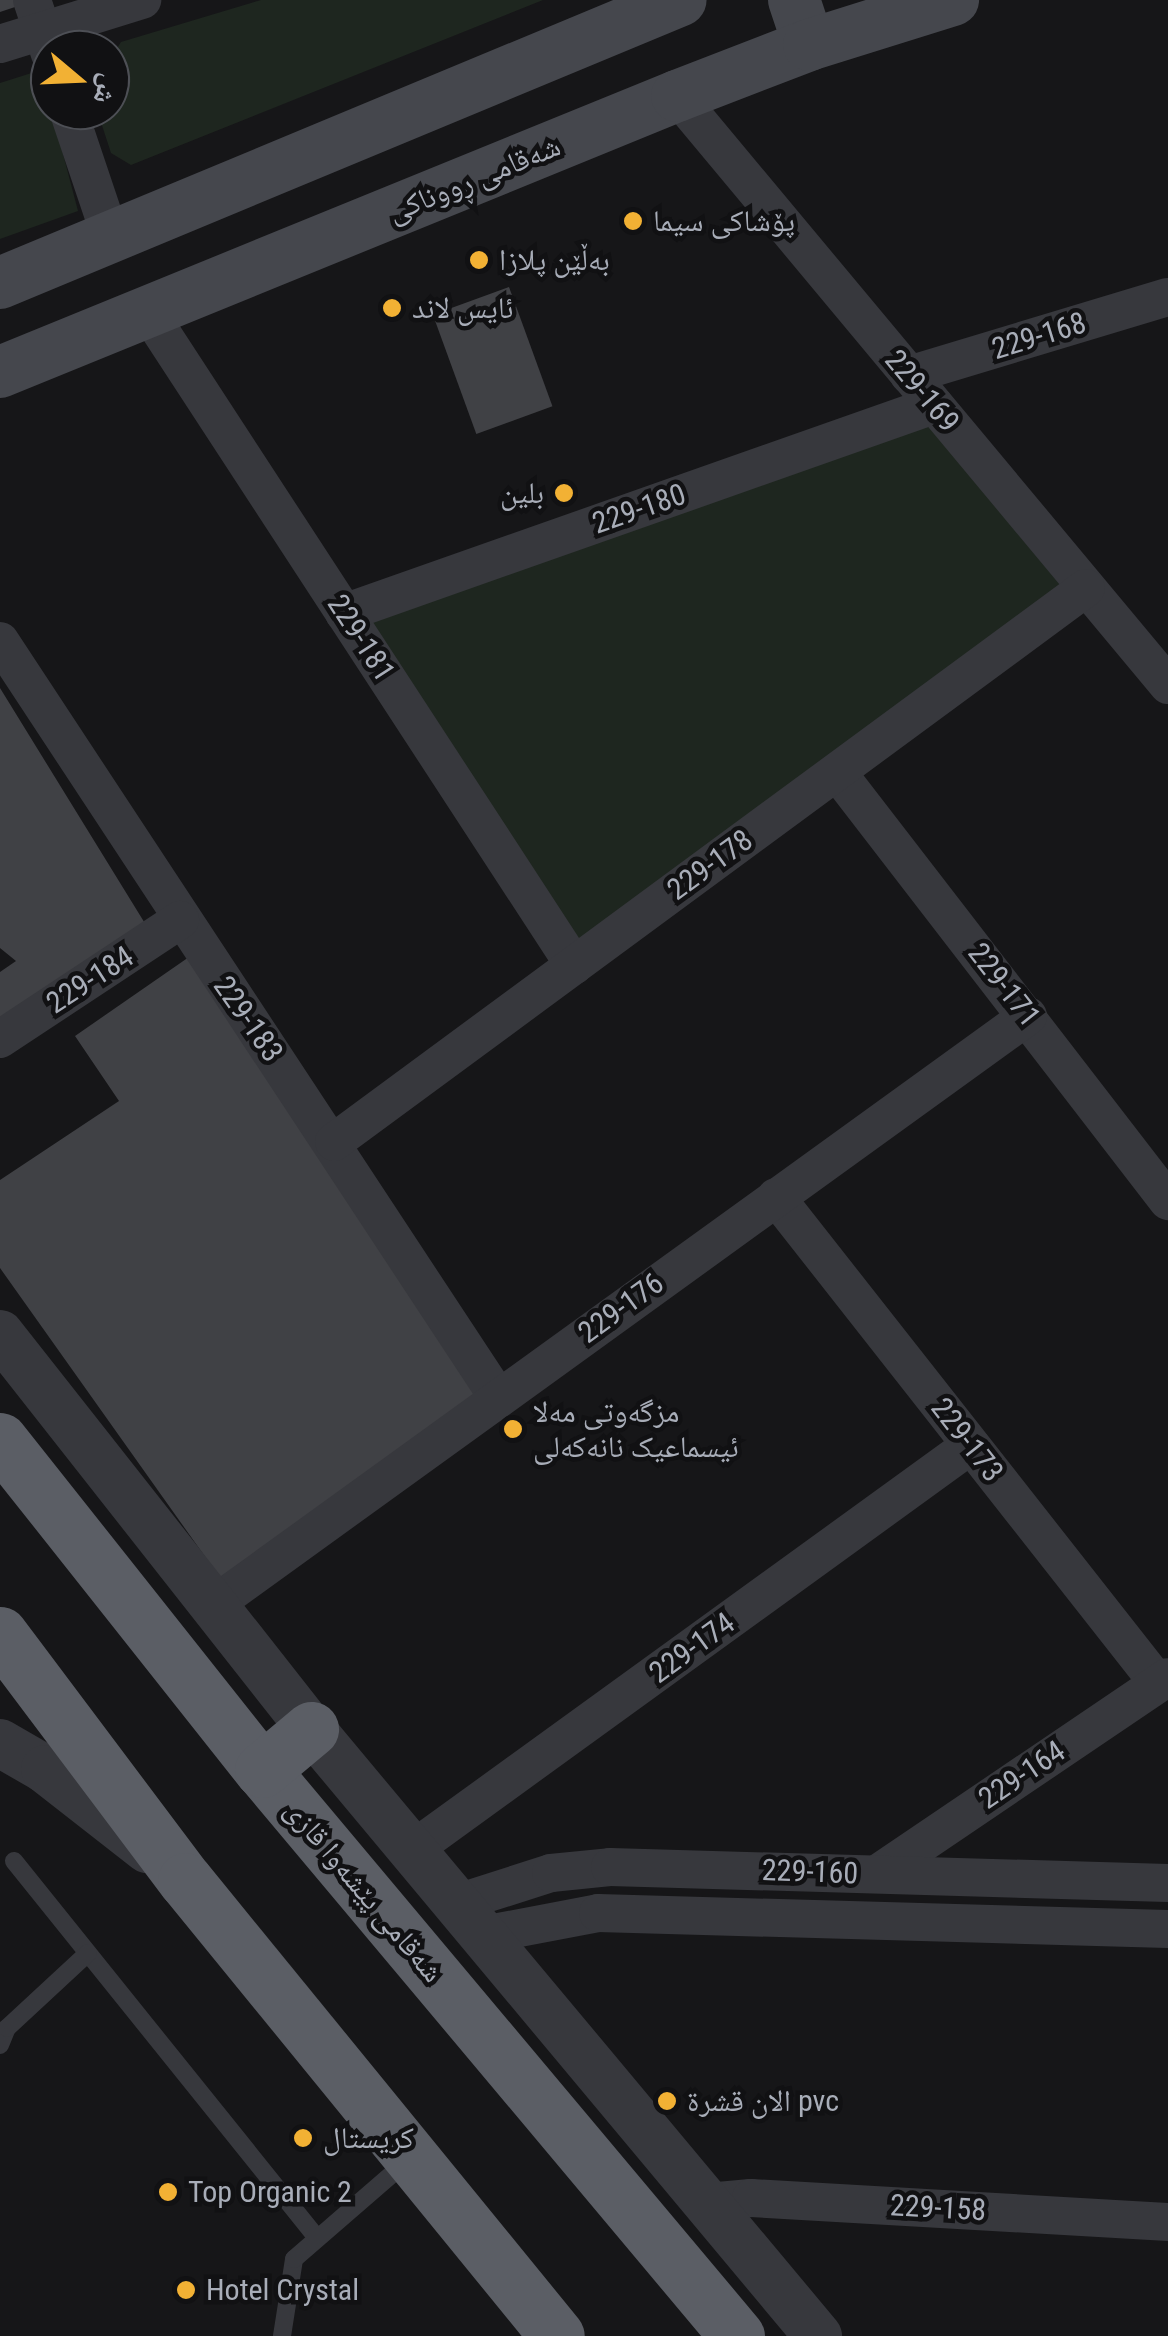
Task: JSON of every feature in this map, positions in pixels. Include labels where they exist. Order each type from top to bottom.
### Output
[{"type":"highway","name":"شەقامی پێشەوا قازی","points":[[0,1440],[262,1770],[736,2336]]},
{"type":"highway","points":[[0,1634],[185,1880],[557,2336]]},
{"type":"highway","points":[[262,1770],[311,1730]]},
{"type":"main road","points":[[0,283],[681,0]]},
{"type":"main road","name":"شەقامی ڕووناکی","points":[[0,372],[677,96],[801,22],[953,0]]},
{"type":"street","points":[[0,44],[142,0]]},
{"type":"street","name":"229-169","points":[[677,96],[1168,685]]},
{"type":"street","points":[[75,130],[111,238]]},
{"type":"street","name":"229-168","points":[[909,375],[1168,297]]},
{"type":"street","name":"229-181","points":[[148,312],[574,965]]},
{"type":"street","name":"229-180","points":[[344,612],[934,404]]},
{"type":"street","name":"229-178","points":[[334,1142],[1086,588]]},
{"type":"street","name":"229-183","points":[[0,641],[180,920],[334,1142],[497,1396]]},
{"type":"street","name":"229-171","points":[[837,772],[1168,1200]]},
{"type":"street","name":"229-184","points":[[0,1039],[180,920]]},
{"type":"street","name":"229-176","points":[[216,1603],[497,1396],[1028,1016]]},
{"type":"street","name":"229-173","points":[[776,1197],[1163,1680]]},
{"type":"street","points":[[0,1334],[216,1603],[311,1730],[818,2336]]},
{"type":"street","name":"229-174","points":[[412,1850],[971,1445]]},
{"type":"street","name":"229-164","points":[[877,1874],[1163,1680]]},
{"type":"street","points":[[0,1743],[45,1768],[185,1880]]},
{"type":"street","name":"229-160","points":[[470,1919],[551,1873],[610,1866],[1168,1882]]},
{"type":"street","name":"229-160","points":[[470,1919],[598,1912],[1168,1928]]},
{"type":"street","name":"229-158","points":[[708,2202],[751,2198],[1168,2222]]},
{"type":"lane","points":[[14,1861],[315,2235]]},
{"type":"lane","points":[[0,2045],[7,2028],[88,1953]]},
{"type":"lane","points":[[282,2336],[294,2260],[315,2235],[412,2158]]},
{"type":"shaded area","points":[[261,0],[543,0],[131,165],[111,153],[104,130],[130,130],[130,39]]},
{"type":"shaded area","points":[[30,73],[30,130],[57,130],[78,211],[0,239],[0,83]]},
{"type":"shaded area","points":[[934,405],[1086,588],[574,965],[344,613]]},
{"type":"building","points":[[0,0],[16,0],[18,6],[0,12]]},
{"type":"building","points":[[509,287],[552,406],[476,434],[433,315]]},
{"type":"building","points":[[0,688],[146,925],[0,1024],[0,972],[16,961],[0,948]]},
{"type":"building","points":[[189,957],[480,1401],[223,1582],[0,1268],[0,1180],[119,1101],[75,1036]]},
{"type":"place","name":"پۆشاکی سیما","points":[[633,221]]},
{"type":"place","name":"بەڵێن پلازا","points":[[479,260]]},
{"type":"place","name":"ئایس لاند","points":[[392,308]]},
{"type":"place","name":"بلين","points":[[564,493]]},
{"type":"place","name":"مزگەوتی مەلا ئیسماعیک نانەکەلی","points":[[513,1429]]},
{"type":"place","name":"الان قشرة pvc","points":[[667,2101]]},
{"type":"place","name":"كريستال","points":[[303,2138]]},
{"type":"place","name":"Top Organic 2","points":[[168,2192]]},
{"type":"place","name":"Hotel Crystal","points":[[186,2290]]}]
